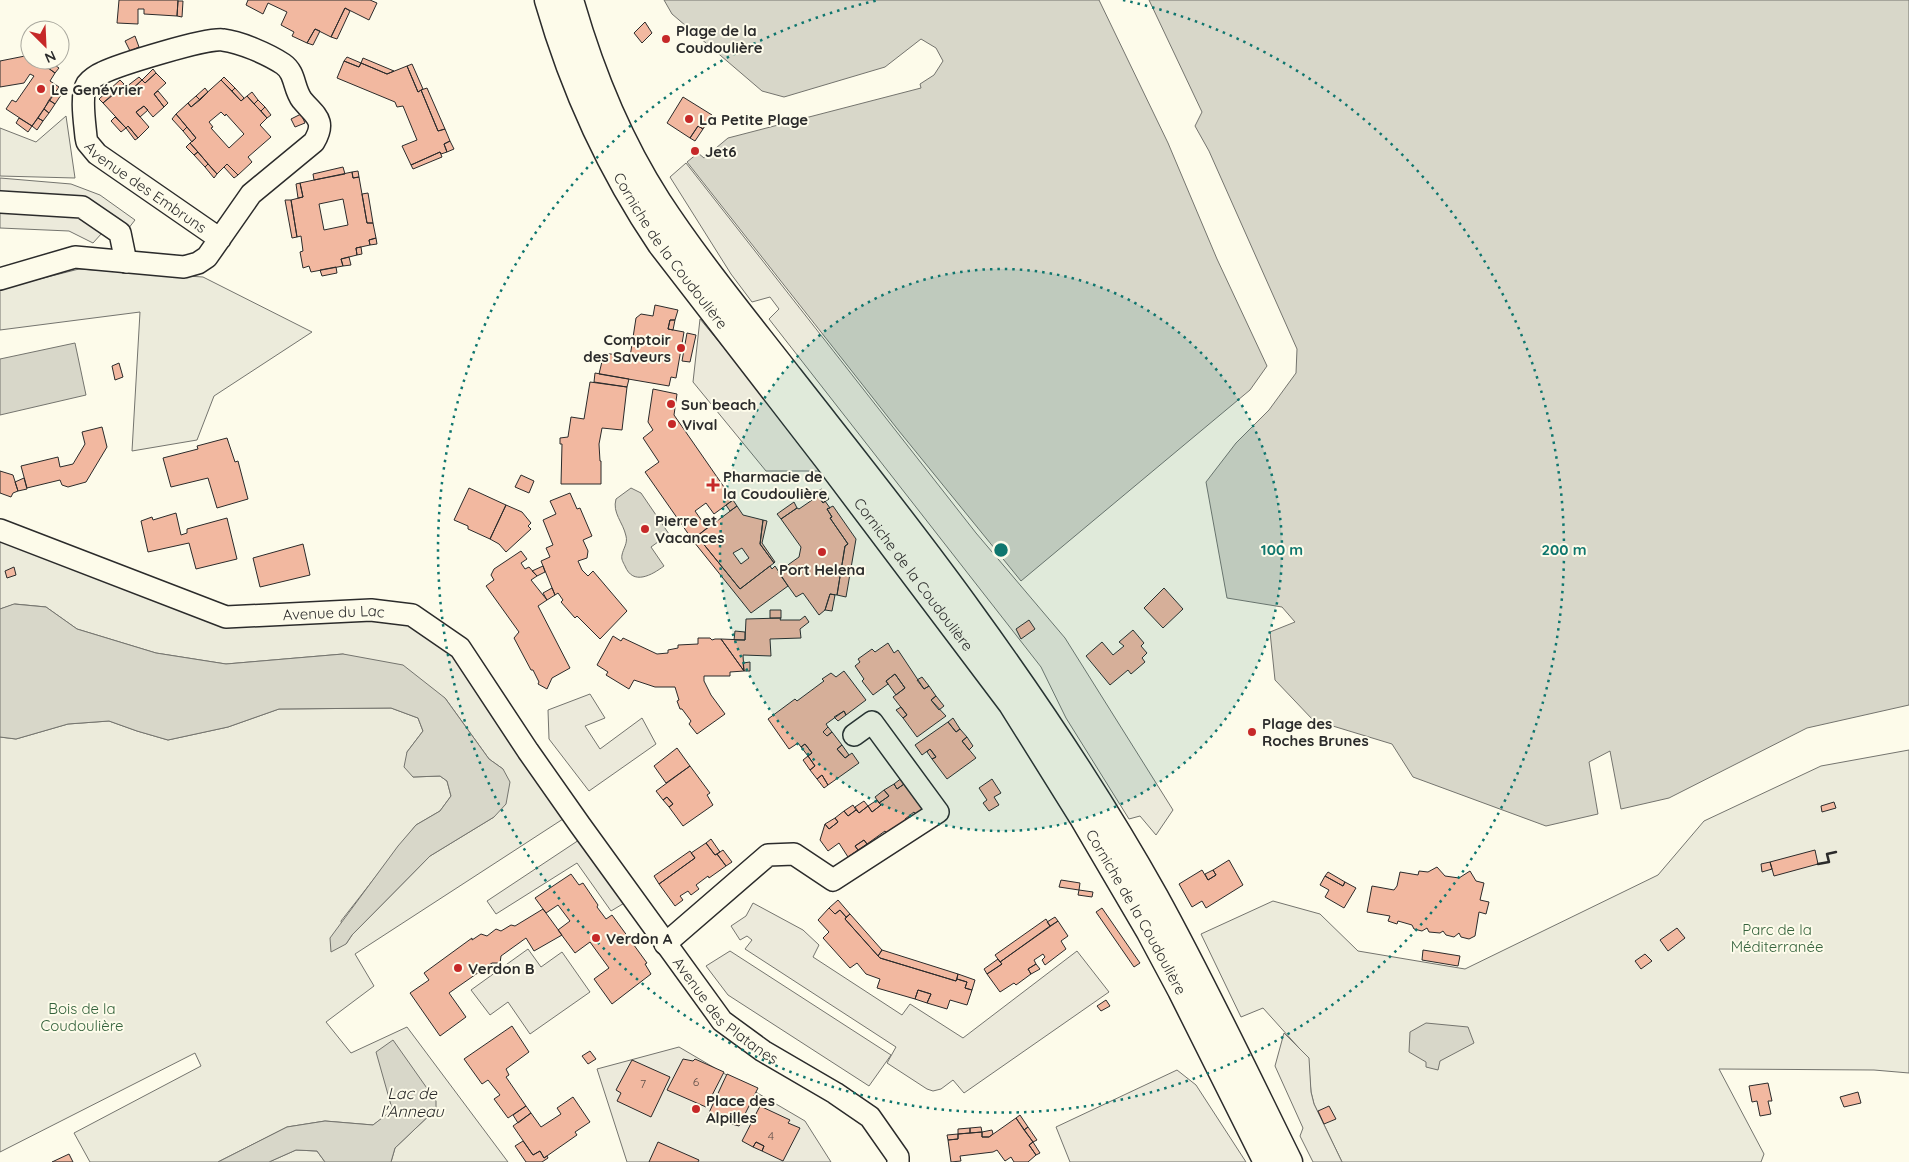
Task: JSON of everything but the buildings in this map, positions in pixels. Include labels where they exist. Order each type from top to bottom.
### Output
[{"type":"main road","name":"Corniche de la Coudoulière","points":[[548,0],[559,39],[580,94],[603,146],[637,209],[661,244],[964,638],[1012,704],[1087,824],[1150,932],[1182,990],[1267,1162]]},
{"type":"main road","name":"Corniche de la Coudoulière","points":[[570,0],[596,81],[623,138],[656,198],[694,255],[939,571],[1018,678],[1102,808],[1153,894],[1195,972],[1289,1162]]},
{"type":"street","name":"Avenue des Embruns","points":[[0,279],[75,257],[184,267],[192,265],[208,257],[251,194],[314,142],[320,132],[320,123],[317,116],[296,91],[290,70],[264,54],[237,44],[216,40],[117,66],[93,78],[84,89],[84,121],[87,142],[97,154],[219,240]]},
{"type":"street","points":[[0,202],[82,207],[120,233],[126,262]]},
{"type":"street","name":"Avenue du Lac","points":[[0,530],[226,617],[371,610],[412,615],[460,648],[528,751],[580,825]]},
{"type":"street","points":[[664,944],[768,855],[794,854],[833,880],[938,812],[872,722],[854,735]]},
{"type":"street","name":"Avenue des Platanes","points":[[580,825],[664,944],[722,1021],[763,1051],[835,1093],[870,1117],[898,1157],[898,1162]]},
{"type":"green space","points":[[66,116],[75,178],[0,176],[0,128],[36,142]]},
{"type":"green space","points":[[79,269],[203,277],[312,332],[214,396],[197,440],[132,451],[140,312],[0,330],[0,289]]},
{"type":"green space","name":"Bois de la Coudoulière","points":[[0,535],[200,612],[364,617],[409,624],[450,653],[563,819],[355,954],[374,986],[326,1022],[351,1053],[407,1027],[508,1162],[391,1162],[395,1148],[436,1109],[391,1105],[391,1112],[373,1125],[325,1121],[287,1127],[218,1162],[90,1162],[74,1133],[201,1066],[195,1053],[0,1152],[0,737],[16,739],[68,724],[109,721],[168,740],[228,727],[279,709],[391,708],[418,718],[423,731],[407,752],[413,777],[440,776],[447,781],[451,796],[440,811],[416,825],[341,921],[346,944],[352,935],[430,856],[494,817],[503,769],[489,759],[445,698],[343,654],[226,664],[156,653],[77,629],[46,607],[15,604],[0,609]]},
{"type":"green space","name":"Parc de la Méditerranée","points":[[1909,750],[1909,1073],[1874,1070],[1719,1069],[1764,1154],[1761,1162],[1342,1162],[1314,1104],[1308,1058],[1263,1008],[1241,1017],[1201,934],[1273,901],[1320,914],[1358,951],[1465,969],[1658,875],[1704,821],[1821,766]]},
{"type":"green space","points":[[296,1150],[317,1151],[325,1162],[269,1162]]},
{"type":"shaded area","points":[[686,163],[976,533],[1065,638],[1173,810],[1156,835],[1140,816],[1129,819],[1066,718],[1041,667],[769,319],[779,309],[770,297],[752,302],[731,274],[670,177]]},
{"type":"shaded area","points":[[0,178],[71,184],[100,195],[135,220],[128,229],[102,233],[93,243],[69,231],[0,228]]},
{"type":"shaded area","points":[[700,319],[826,471],[766,471],[693,382]]},
{"type":"shaded area","points":[[590,694],[605,718],[585,726],[600,749],[642,718],[656,744],[589,791],[549,739],[548,710]]},
{"type":"shaded area","points":[[582,838],[626,902],[611,911],[577,863],[496,914],[487,901]]},
{"type":"shaded area","points":[[753,903],[803,930],[819,945],[813,957],[902,1015],[910,1004],[963,1038],[1077,951],[1109,992],[964,1093],[953,1080],[941,1089],[933,1091],[887,1063],[896,1047],[745,949],[752,940],[747,936],[740,940],[731,926],[746,916]]},
{"type":"shaded area","points":[[528,949],[541,967],[562,952],[590,992],[530,1034],[508,1002],[490,1015],[471,990]]},
{"type":"shaded area","points":[[730,951],[891,1055],[869,1086],[728,995],[706,966]]},
{"type":"shaded area","points":[[1284,1033],[1309,1058],[1311,1092],[1314,1104],[1342,1162],[1313,1162],[1300,1136],[1303,1128],[1275,1066]]},
{"type":"shaded area","name":"Place des Alpilles","points":[[679,1047],[805,1121],[831,1162],[627,1162],[597,1069]]},
{"type":"shaded area","points":[[1177,1070],[1196,1085],[1246,1162],[1070,1162],[1056,1127]]},
{"type":"water","points":[[664,0],[1099,0],[1168,143],[1217,259],[1267,366],[1250,390],[1021,581],[899,431],[687,162],[698,153],[704,158],[728,138],[921,88],[920,84],[934,75],[943,61],[936,48],[921,39],[885,67],[784,97],[762,91],[672,14]]},
{"type":"water","points":[[1149,0],[1909,0],[1909,705],[1807,728],[1669,798],[1621,809],[1610,751],[1589,762],[1598,814],[1546,826],[1413,777],[1392,744],[1313,720],[1275,680],[1270,632],[1295,622],[1282,607],[1227,598],[1206,482],[1236,443],[1269,410],[1296,373],[1297,349],[1209,151],[1195,126],[1202,112]]},
{"type":"water","points":[[75,343],[86,395],[0,415],[0,359]]},
{"type":"water","name":"Pierre et Vacances","points":[[631,488],[641,493],[669,534],[651,547],[664,566],[654,573],[643,577],[633,576],[628,572],[623,562],[622,558],[626,544],[625,531],[615,509],[616,499]]},
{"type":"water","points":[[14,604],[46,607],[77,629],[156,653],[226,664],[343,654],[403,665],[445,698],[489,759],[503,769],[510,782],[506,804],[494,817],[430,856],[352,935],[346,944],[331,952],[330,938],[398,846],[416,825],[440,811],[451,796],[447,781],[440,776],[413,777],[404,767],[407,752],[423,731],[418,718],[391,708],[279,709],[228,727],[168,740],[109,721],[68,724],[16,739],[0,737],[0,609]]},
{"type":"water","points":[[1426,1023],[1468,1027],[1474,1043],[1440,1061],[1438,1070],[1426,1067],[1426,1062],[1409,1052],[1410,1032]]},
{"type":"water","name":"Lac de l'Anneau","points":[[393,1040],[436,1101],[436,1109],[395,1148],[391,1162],[325,1162],[317,1151],[296,1150],[269,1162],[218,1162],[287,1127],[325,1121],[373,1125],[391,1111],[376,1052]]},
{"type":"wall","points":[[1818,864],[1829,862],[1827,854],[1836,852]]},
{"type":"place","name":"Plage de la Coudoulière","points":[[666,39]]},
{"type":"place","name":"Le Genévrier","points":[[41,89]]},
{"type":"place","name":"La Petite Plage","points":[[689,119]]},
{"type":"place","name":"Jet6","points":[[695,151]]},
{"type":"place","name":"Comptoir des Saveurs","points":[[681,348]]},
{"type":"place","name":"Sun beach","points":[[671,404]]},
{"type":"place","name":"Vival","points":[[672,424]]},
{"type":"place","name":"Pharmacie de la Coudoulière","points":[[713,485]]},
{"type":"place","name":"Pierre et Vacances","points":[[645,529]]},
{"type":"place","name":"Port Helena","points":[[822,552]]},
{"type":"place","name":"Plage des Roches Brunes","points":[[1252,732]]},
{"type":"place","name":"Verdon A","points":[[596,938]]},
{"type":"place","name":"Verdon B","points":[[458,968]]},
{"type":"place","name":"Place des Alpilles","points":[[696,1109]]}]
